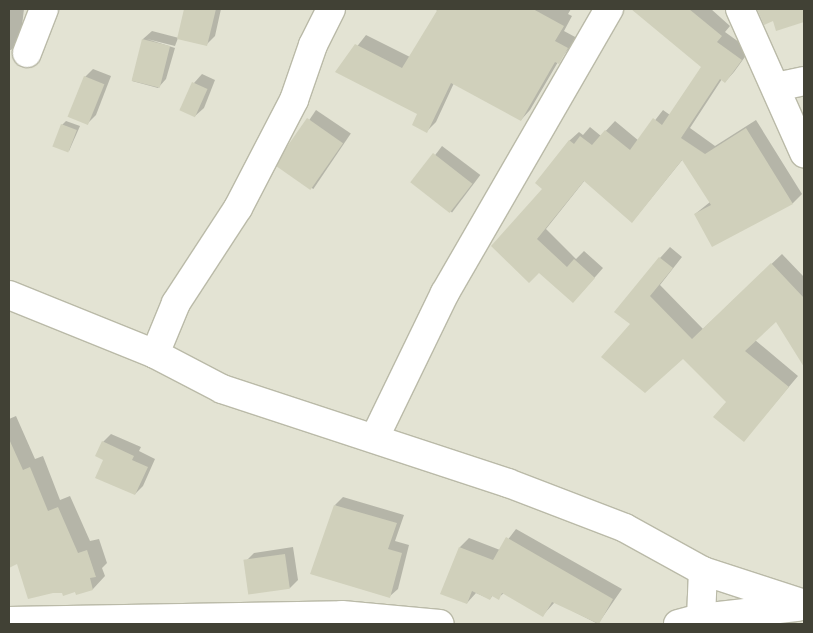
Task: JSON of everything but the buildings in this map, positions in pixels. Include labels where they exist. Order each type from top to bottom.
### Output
[{"type":"street","points":[[27,53],[44,9]]},
{"type":"street","points":[[155,354],[176,303],[238,208],[290,108],[313,45],[331,9]]},
{"type":"street","points":[[375,437],[444,293],[609,9]]},
{"type":"street","points":[[740,9],[804,153]]},
{"type":"street","points":[[776,87],[804,82]]},
{"type":"street","points":[[9,295],[155,354],[222,389],[375,437],[508,483],[625,528],[703,571],[804,605]]},
{"type":"street","points":[[703,571],[690,621],[804,605]]},
{"type":"street","points":[[9,621],[342,615],[440,624]]},
{"type":"shaded area","points":[[9,9],[804,9],[804,624],[9,624]]}]
